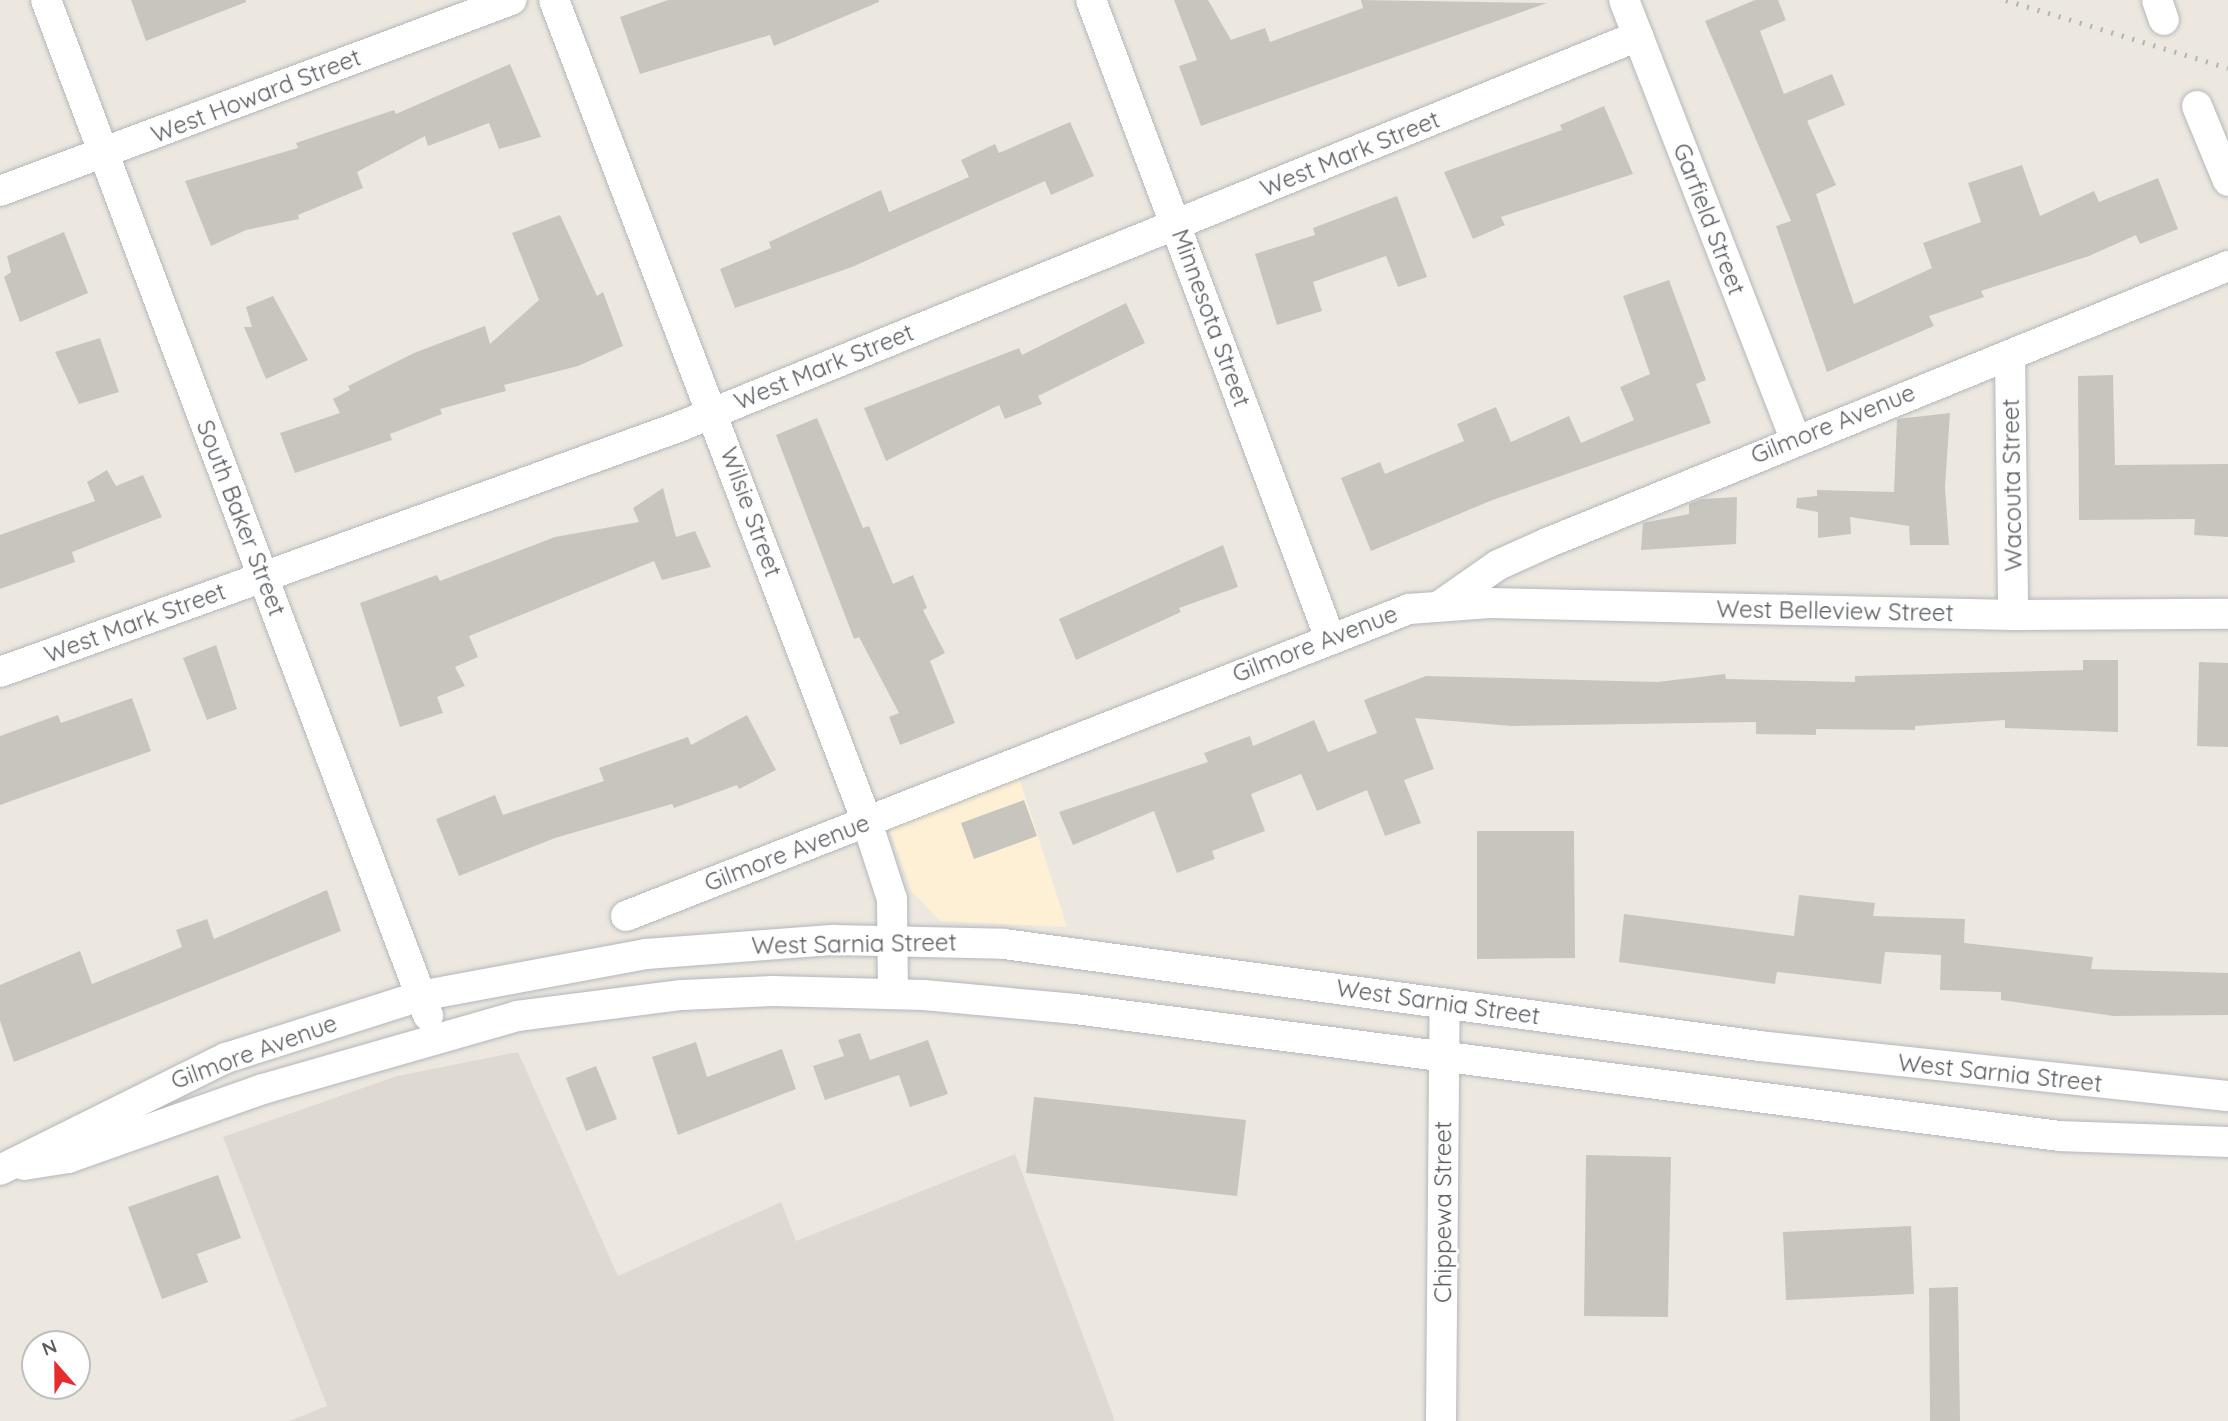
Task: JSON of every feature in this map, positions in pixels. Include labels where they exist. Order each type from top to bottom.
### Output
[{"type":"street","name":"South Baker Street","points":[[46,0],[420,996],[438,1036]]},
{"type":"street","name":"West Howard Street","points":[[0,191],[511,0]]},
{"type":"street","name":"Wilsie Street","points":[[554,0],[714,412],[867,822],[892,900],[893,994]]},
{"type":"street","name":"Minnesota Street","points":[[1091,0],[1329,636]]},
{"type":"street","name":"Garfield Street","points":[[1624,0],[1795,438]]},
{"type":"street","name":"West Mark Street","points":[[0,671],[714,412],[1638,37]]},
{"type":"street","points":[[2197,106],[2228,181]]},
{"type":"street","name":"Gilmore Avenue","points":[[626,916],[1329,636],[1383,616],[1442,604],[1498,565],[1795,438],[2010,355],[2228,266]]},
{"type":"street","name":"Wacouta Street","points":[[2010,355],[2014,615]]},
{"type":"street","name":"West Belleview Street","points":[[1442,604],[2014,615],[2228,614]]},
{"type":"street","name":"West Sarnia Street","points":[[646,954],[893,938],[1004,944],[1759,1046],[2228,1096]]},
{"type":"street","name":"Gilmore Avenue","points":[[645,999],[517,1016],[438,1036],[263,1089],[68,1158],[0,1170],[226,1058],[420,996],[646,954]]},
{"type":"street","name":"West Sarnia Street","points":[[645,999],[774,991],[893,994],[1089,1011],[1444,1059],[2059,1136],[2228,1142]]},
{"type":"street","name":"Chippewa Street","points":[[1441,1421],[1445,1004]]},
{"type":"shaded area","points":[[1018,774],[1067,927],[940,921],[912,892],[888,826]]},
{"type":"shaded area","points":[[518,1052],[618,1276],[781,1202],[796,1241],[1015,1154],[1115,1421],[289,1421],[327,1406],[223,1137],[397,1076]]},
{"type":"building","points":[[131,0],[246,0],[246,2],[146,41]]},
{"type":"building","points":[[668,0],[879,2],[774,46],[770,35],[640,74],[620,17]]},
{"type":"building","points":[[1174,0],[1208,0],[1231,40],[1265,28],[1270,42],[1363,8],[1361,0],[1547,3],[1201,126],[1179,66],[1197,60]]},
{"type":"building","points":[[1755,0],[1778,0],[1786,20],[1760,31],[1784,94],[1832,74],[1845,105],[1807,121],[1836,185],[1816,194],[1854,304],[1932,268],[1923,243],[1981,222],[1968,183],[2022,165],[2040,216],[2094,191],[2099,202],[2158,178],[2178,229],[2140,244],[2136,235],[2089,256],[1981,291],[1984,297],[1929,316],[1934,326],[1827,372],[1776,226],[1791,221],[1705,21]]},
{"type":"building","points":[[510,64],[541,137],[499,149],[489,123],[428,146],[425,136],[357,172],[363,188],[298,215],[299,219],[246,230],[211,246],[185,181],[298,148],[296,143],[394,110],[396,114]]},
{"type":"building","points":[[1604,106],[1633,174],[1501,217],[1505,225],[1473,239],[1444,172],[1562,130],[1560,125]]},
{"type":"building","points":[[1070,122],[1094,176],[1051,195],[1045,181],[852,267],[735,308],[720,269],[771,248],[769,242],[881,190],[889,212],[969,177],[961,160],[995,144],[999,153]]},
{"type":"building","points":[[1397,196],[1427,277],[1398,287],[1386,256],[1313,282],[1322,311],[1277,325],[1255,254],[1315,235],[1313,228]]},
{"type":"building","points":[[560,215],[597,296],[603,292],[623,346],[578,366],[504,385],[506,391],[440,409],[442,414],[390,434],[392,440],[295,473],[280,433],[340,413],[333,399],[350,390],[348,386],[414,353],[485,326],[490,344],[539,300],[512,233]]},
{"type":"building","points":[[64,232],[88,293],[20,322],[4,277],[11,272],[7,256]]},
{"type":"building","points":[[1669,280],[1706,380],[1696,384],[1711,423],[1490,501],[1371,551],[1341,478],[1380,462],[1385,474],[1464,441],[1457,424],[1496,407],[1511,442],[1569,416],[1581,443],[1634,420],[1620,387],[1650,374],[1623,296]]},
{"type":"building","points":[[273,296],[308,360],[266,379],[244,327],[252,327],[246,307]]},
{"type":"building","points":[[1126,303],[1145,343],[1038,396],[1042,404],[1005,419],[999,405],[886,461],[864,408],[1019,348],[1022,355]]},
{"type":"building","points":[[100,338],[119,392],[79,404],[55,352]]},
{"type":"building","points":[[2113,375],[2115,465],[2228,464],[2228,537],[2194,535],[2195,519],[2079,520],[2078,376]]},
{"type":"building","points":[[1950,413],[1945,487],[1949,545],[1910,545],[1909,526],[1850,517],[1851,534],[1818,538],[1818,512],[1796,508],[1797,498],[1817,496],[1817,490],[1894,492],[1897,419]]},
{"type":"building","points":[[817,418],[863,528],[869,526],[893,584],[913,575],[927,608],[923,610],[945,653],[930,661],[955,723],[900,745],[889,717],[899,713],[859,637],[854,639],[776,435]]},
{"type":"building","points":[[107,470],[116,486],[143,475],[162,517],[72,552],[75,562],[0,589],[0,535],[95,501],[87,482]]},
{"type":"building","points":[[663,488],[676,537],[695,531],[711,567],[662,580],[654,561],[469,636],[478,657],[455,667],[465,686],[437,697],[443,713],[400,727],[360,603],[437,575],[440,581],[555,537],[639,522],[633,508]]},
{"type":"building","points":[[1737,497],[1736,544],[1641,550],[1643,523],[1689,514],[1689,504],[1702,499]]},
{"type":"building","points":[[1223,545],[1238,587],[1179,608],[1181,612],[1076,660],[1059,619]]},
{"type":"building","points":[[216,645],[237,709],[207,720],[183,658]]},
{"type":"building","points":[[2083,660],[2118,660],[2118,732],[2005,728],[2005,720],[1915,726],[1915,730],[1816,729],[1816,735],[1756,734],[1756,722],[1512,726],[1415,718],[1434,769],[1404,780],[1421,823],[1385,836],[1367,790],[1317,811],[1301,774],[1251,794],[1265,831],[1212,851],[1215,859],[1177,873],[1154,811],[1073,845],[1059,812],[1208,762],[1204,753],[1250,736],[1253,746],[1314,720],[1328,752],[1377,733],[1364,700],[1426,676],[1657,682],[1725,674],[1726,679],[1855,682],[1855,676],[2083,670]]},
{"type":"building","points":[[2199,662],[2228,663],[2228,747],[2197,746]]},
{"type":"building","points":[[132,698],[151,751],[0,805],[0,736],[58,715],[61,723]]},
{"type":"building","points":[[747,715],[776,770],[739,789],[737,785],[674,808],[672,804],[555,838],[459,876],[436,819],[495,795],[503,815],[604,781],[599,768],[688,737],[691,745]]},
{"type":"building","points":[[1024,800],[1037,836],[974,859],[961,823]]},
{"type":"building","points":[[1477,831],[1574,831],[1575,958],[1477,959]]},
{"type":"building","points":[[327,890],[341,931],[14,1062],[0,1021],[0,985],[80,951],[92,984],[182,947],[176,930],[207,919],[214,939]]},
{"type":"building","points":[[1799,895],[1875,903],[1873,916],[1965,919],[1964,943],[2093,957],[2091,969],[2228,973],[2228,1015],[2114,1016],[2001,1000],[2001,992],[1940,990],[1941,955],[1885,952],[1881,984],[1777,972],[1775,984],[1619,962],[1624,914],[1794,936]]},
{"type":"building","points":[[860,1033],[870,1060],[928,1040],[948,1094],[910,1107],[899,1075],[825,1100],[813,1066],[844,1056],[838,1040]]},
{"type":"building","points":[[696,1042],[707,1077],[782,1049],[796,1089],[678,1135],[652,1057]]},
{"type":"building","points":[[596,1066],[617,1119],[586,1131],[566,1078]]},
{"type":"building","points":[[1034,1097],[1246,1120],[1237,1196],[1026,1173]]},
{"type":"building","points":[[1586,1155],[1671,1157],[1668,1317],[1584,1316]]},
{"type":"building","points":[[218,1175],[241,1238],[197,1254],[208,1282],[162,1299],[128,1207]]},
{"type":"building","points":[[1911,1226],[1914,1294],[1786,1300],[1783,1232]]},
{"type":"building","points":[[1958,1287],[1960,1421],[1930,1421],[1929,1288]]},
{"type":"railway","points":[[2006,0],[2228,68]]}]
